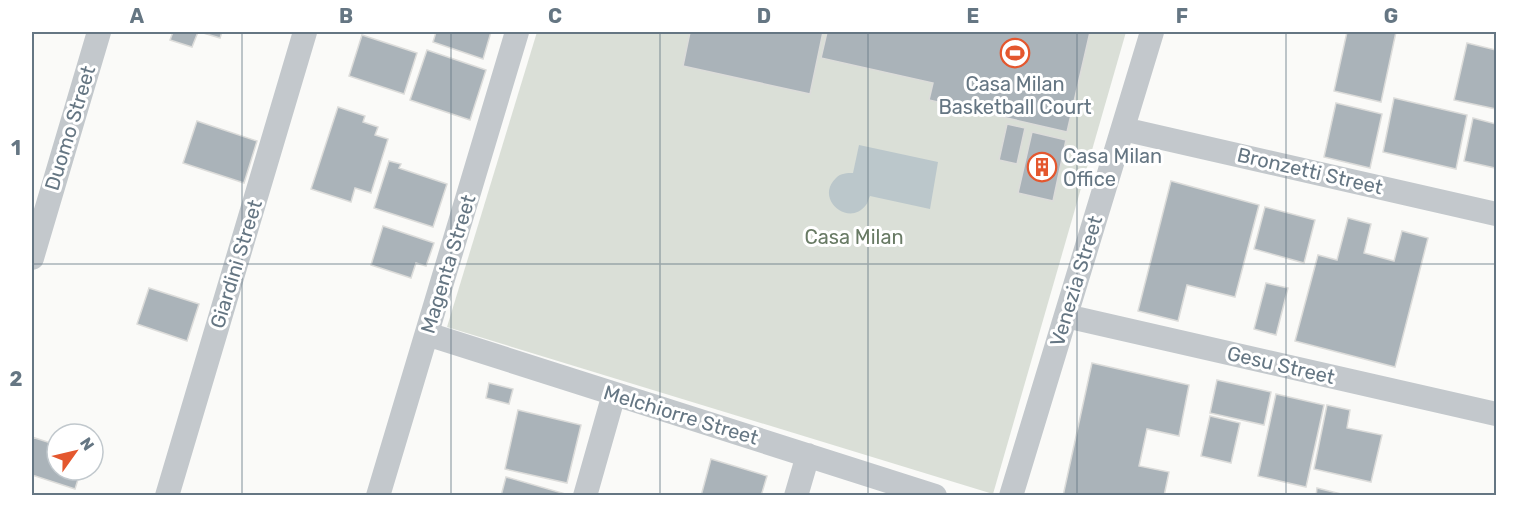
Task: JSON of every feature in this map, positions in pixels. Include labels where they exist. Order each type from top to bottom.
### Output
[{"type":"street","name":"Duomo Street","points":[[32,258],[99,32]]},
{"type":"street","name":"Giardini Street","points":[[167,495],[305,32]]},
{"type":"street","name":"Magenta Street","points":[[378,495],[517,32]]},
{"type":"street","name":"Venezia Street","points":[[1011,495],[1152,32]]},
{"type":"street","name":"Bronzetti Street","points":[[1123,129],[1497,214]]},
{"type":"street","name":"Gesu Street","points":[[1066,316],[1497,414]]},
{"type":"street","name":"Melchiorre Street","points":[[427,334],[935,495]]},
{"type":"street","points":[[585,495],[614,394]]},
{"type":"street","points":[[796,495],[808,455]]},
{"type":"green space","name":"Casa Milan","points":[[537,32],[1126,32],[993,494],[447,327]]},
{"type":"shaded area","points":[[859,145],[938,162],[930,209],[870,196],[867,204],[859,211],[843,212],[836,208],[831,202],[830,186],[840,175],[853,173]]},
{"type":"building","points":[[173,32],[198,32],[192,47],[170,40]]},
{"type":"building","points":[[200,32],[222,32],[220,38]]},
{"type":"building","points":[[436,32],[491,32],[483,59],[433,42]]},
{"type":"building","points":[[690,32],[823,32],[810,94],[683,66]]},
{"type":"building","points":[[827,32],[1090,32],[1067,132],[929,100],[933,83],[821,58]]},
{"type":"building","points":[[1347,32],[1396,32],[1381,102],[1334,91]]},
{"type":"building","points":[[362,35],[417,53],[404,94],[349,76]]},
{"type":"building","points":[[1467,43],[1496,50],[1496,109],[1454,100]]},
{"type":"building","points":[[427,50],[486,70],[470,120],[410,100]]},
{"type":"building","points":[[1394,98],[1467,115],[1456,169],[1383,152]]},
{"type":"building","points":[[1336,103],[1382,114],[1370,168],[1324,157]]},
{"type":"building","points":[[338,107],[365,116],[363,122],[378,127],[375,135],[388,139],[371,193],[355,188],[351,202],[311,189]]},
{"type":"building","points":[[1473,118],[1496,124],[1495,168],[1464,161]]},
{"type":"building","points":[[197,121],[257,141],[244,183],[183,163]]},
{"type":"building","points":[[1007,124],[1025,128],[1017,164],[999,160]]},
{"type":"building","name":"Casa Milan Office","points":[[1032,132],[1066,140],[1053,201],[1018,193]]},
{"type":"building","points":[[389,161],[401,164],[399,168],[447,184],[433,227],[374,208]]},
{"type":"building","points":[[1171,181],[1259,205],[1235,297],[1187,285],[1178,321],[1138,311]]},
{"type":"building","points":[[1265,207],[1315,220],[1304,263],[1254,249]]},
{"type":"building","points":[[1348,218],[1371,224],[1364,253],[1394,261],[1402,231],[1428,238],[1395,367],[1295,341],[1318,255],[1337,260]]},
{"type":"building","points":[[383,226],[434,243],[426,266],[416,263],[411,278],[371,265]]},
{"type":"building","points":[[1266,283],[1288,288],[1276,335],[1254,329]]},
{"type":"building","points":[[149,288],[199,304],[187,341],[137,324]]},
{"type":"building","points":[[1092,363],[1189,385],[1179,436],[1147,429],[1139,466],[1169,472],[1164,496],[1063,496]]},
{"type":"building","points":[[1217,380],[1271,392],[1264,425],[1210,413]]},
{"type":"building","points":[[489,383],[513,389],[509,404],[486,398]]},
{"type":"building","points":[[1276,394],[1324,405],[1306,487],[1258,476]]},
{"type":"building","points":[[1327,405],[1350,410],[1347,428],[1382,435],[1371,482],[1314,469]]},
{"type":"building","points":[[518,410],[581,425],[567,483],[505,469]]},
{"type":"building","points":[[1210,416],[1240,423],[1231,463],[1201,456]]},
{"type":"building","points":[[32,437],[45,441],[45,479],[32,475]]},
{"type":"building","points":[[711,459],[767,476],[761,496],[701,496]]},
{"type":"building","points":[[506,477],[569,495],[569,496],[501,496]]},
{"type":"building","points":[[54,482],[77,482],[75,489]]},
{"type":"building","points":[[1317,488],[1349,496],[1316,496]]},
{"type":"place","name":"Casa Milan Basketball Court","points":[[1015,53]]},
{"type":"place","name":"Casa Milan Office","points":[[1042,167]]}]
